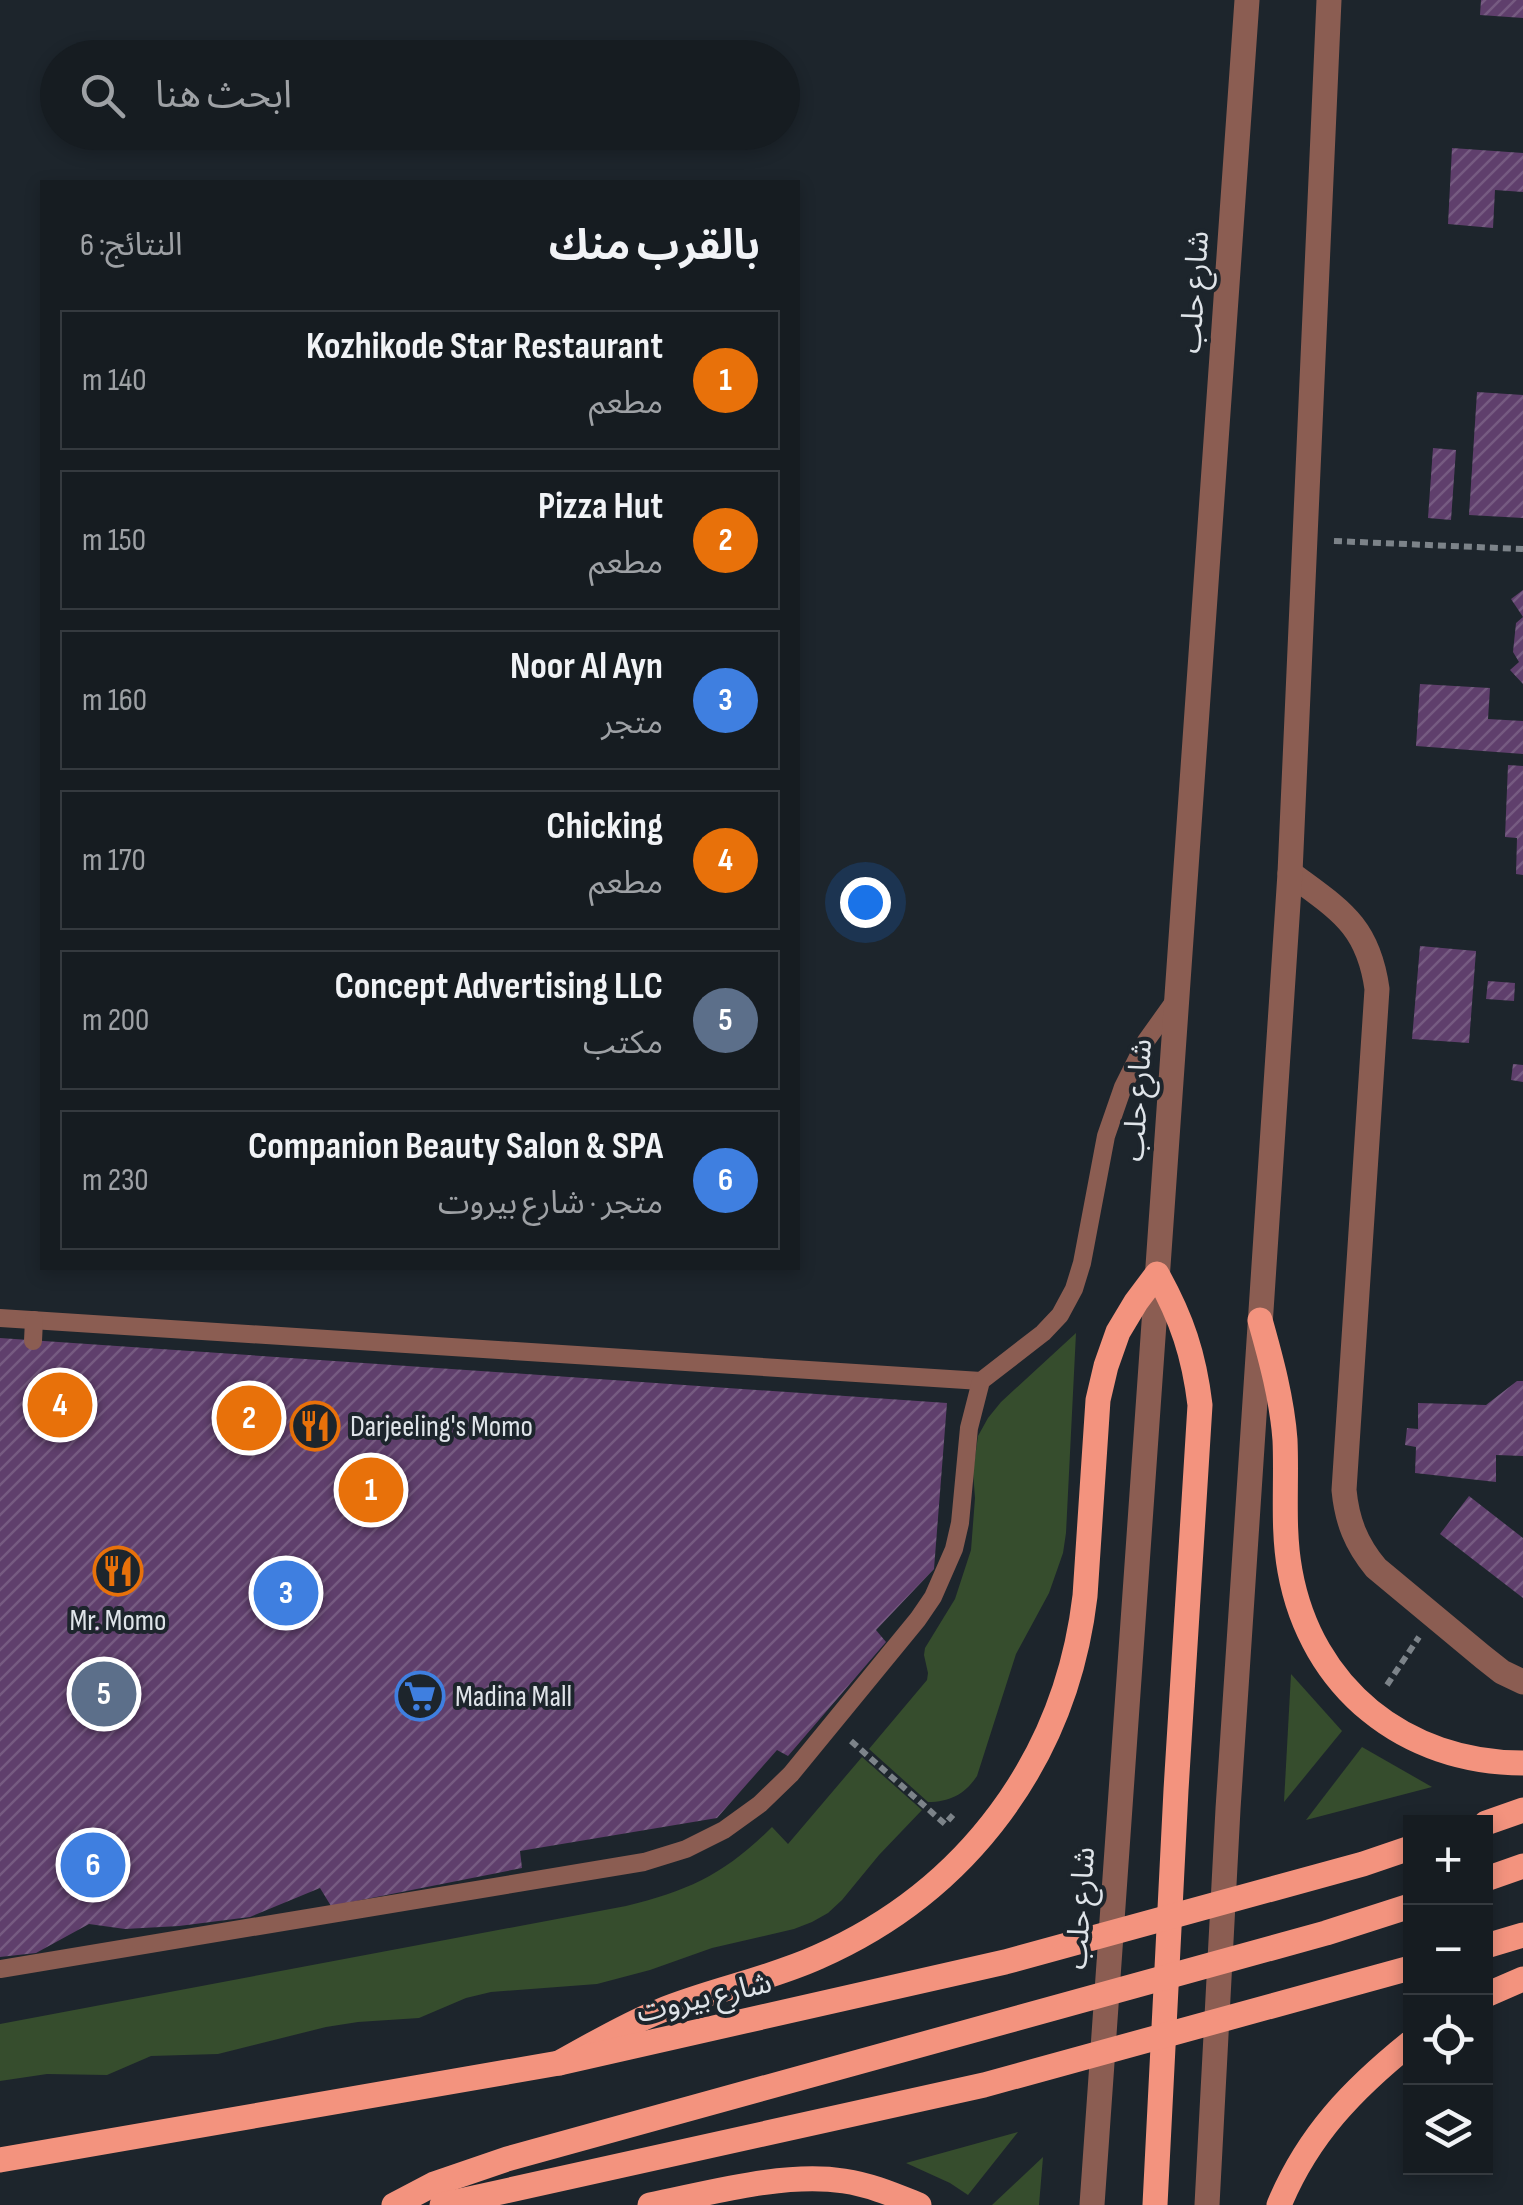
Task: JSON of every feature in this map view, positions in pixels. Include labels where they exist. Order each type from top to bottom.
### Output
[{"type":"main road","points":[[558,2063],[661,2010],[816,1958],[858,1938],[935,1885],[983,1836],[1020,1786],[1067,1688],[1085,1596],[1098,1400],[1118,1332],[1157,1274],[1187,1337],[1200,1406],[1154,2205]]},
{"type":"main road","points":[[1260,1320],[1282,1416],[1286,1542],[1295,1595],[1316,1646],[1331,1670],[1370,1712],[1400,1732],[1431,1748],[1466,1759],[1523,1763]]},
{"type":"main road","points":[[1493,1821],[1523,1810]]},
{"type":"main road","name":"شارع بيروت","points":[[0,2160],[558,2063],[1005,1962],[1403,1850]]},
{"type":"main road","points":[[1493,1877],[1523,1866]]},
{"type":"main road","points":[[394,2205],[434,2184],[507,2159],[1220,1963],[1403,1908]]},
{"type":"main road","points":[[1493,1944],[1523,1935]]},
{"type":"main road","points":[[442,2205],[984,2085],[1403,1970]]},
{"type":"main road","points":[[1493,1992],[1523,1979]]},
{"type":"main road","points":[[1279,2205],[1306,2152],[1330,2118],[1403,2048]]},
{"type":"main road","points":[[650,2205],[801,2180],[842,2180],[880,2189],[919,2205]]},
{"type":"street","name":"شارع حلب","points":[[1092,2205],[1247,0]]},
{"type":"street","points":[[1208,2205],[1290,873],[1330,0]]},
{"type":"street","points":[[1290,873],[1344,914],[1358,930],[1374,968],[1377,989],[1344,1490],[1347,1513],[1354,1536],[1376,1568],[1502,1672],[1523,1682]]},
{"type":"lane","points":[[0,1969],[644,1862],[686,1849],[724,1830],[760,1804],[791,1774],[918,1619],[945,1574],[960,1523],[969,1428],[981,1382],[1043,1333],[1060,1315],[1074,1289],[1106,1136],[1123,1087],[1146,1041],[1176,999]]},
{"type":"lane","points":[[0,1318],[981,1382]]},
{"type":"lane","points":[[33,1341],[34,1320]]},
{"type":"path","points":[[1305,539],[1523,550]]},
{"type":"path","points":[[1370,1712],[1433,1615]]},
{"type":"path","points":[[832,1724],[945,1824],[957,1811],[983,1836]]},
{"type":"green space","points":[[1076,1333],[1063,1553],[1049,1593],[1016,1654],[977,1776],[956,1796],[928,1802],[869,1749],[927,1680],[925,1648],[955,1599],[971,1550],[978,1436],[1001,1402]]},
{"type":"green space","points":[[1291,1674],[1342,1731],[1284,1802]]},
{"type":"green space","points":[[1362,1747],[1432,1787],[1306,1820]]},
{"type":"green space","points":[[862,1757],[922,1810],[842,1900],[828,1913],[794,1929],[712,1948],[597,1984],[491,1992],[419,2018],[326,2027],[218,2054],[151,2056],[107,2075],[47,2074],[0,2081],[0,2024],[626,1906],[688,1887],[739,1857],[772,1827],[788,1844]]},
{"type":"green space","points":[[1018,2132],[968,2195],[906,2163]]},
{"type":"green space","points":[[1043,2157],[1039,2205],[992,2205]]},
{"type":"building","points":[[1481,0],[1523,0],[1523,18],[1480,15]]},
{"type":"building","points":[[1452,148],[1523,153],[1523,192],[1495,190],[1493,228],[1448,224]]},
{"type":"building","points":[[1477,392],[1523,395],[1523,518],[1469,515]]},
{"type":"building","points":[[1433,448],[1456,450],[1451,520],[1428,518]]},
{"type":"building","points":[[1523,590],[1523,617],[1511,599]]},
{"type":"building","points":[[1523,617],[1523,684],[1510,670],[1519,662],[1513,652],[1516,623]]},
{"type":"building","points":[[1420,684],[1490,688],[1488,719],[1523,721],[1523,754],[1416,746]]},
{"type":"building","points":[[1508,765],[1523,766],[1523,875],[1516,874],[1517,838],[1505,837]]},
{"type":"building","points":[[1420,946],[1476,951],[1469,1043],[1412,1039]]},
{"type":"building","points":[[1488,981],[1515,983],[1514,1001],[1486,999]]},
{"type":"building","points":[[1513,1064],[1523,1065],[1523,1082],[1511,1080]]},
{"type":"building","name":"Madina Mall","points":[[0,1338],[947,1403],[934,1569],[876,1630],[886,1642],[788,1756],[777,1750],[717,1818],[520,1851],[522,1868],[331,1906],[320,1888],[250,1917],[125,1929],[89,1924],[36,1953],[0,1957]]},
{"type":"building","points":[[1517,1381],[1523,1381],[1523,1456],[1496,1455],[1496,1482],[1415,1473],[1416,1447],[1405,1445],[1407,1428],[1418,1429],[1418,1403],[1486,1405]]},
{"type":"building","points":[[1469,1496],[1523,1538],[1523,1598],[1440,1534]]},
{"type":"place","name":"Chicking","points":[[60,1405]]},
{"type":"place","name":"Pizza Hut","points":[[249,1418]]},
{"type":"place","name":"Darjeeling's Momo","points":[[315,1426]]},
{"type":"place","name":"Kozhikode Star Restaurant","points":[[371,1490]]},
{"type":"place","name":"Mr. Momo","points":[[118,1571]]},
{"type":"place","name":"Noor Al Ayn","points":[[286,1593]]},
{"type":"place","name":"Concept Advertising LLC","points":[[104,1694]]},
{"type":"place","name":"Madina Mall","points":[[420,1696]]},
{"type":"place","name":"Companion Beauty Salon & SPA","points":[[93,1865]]}]
